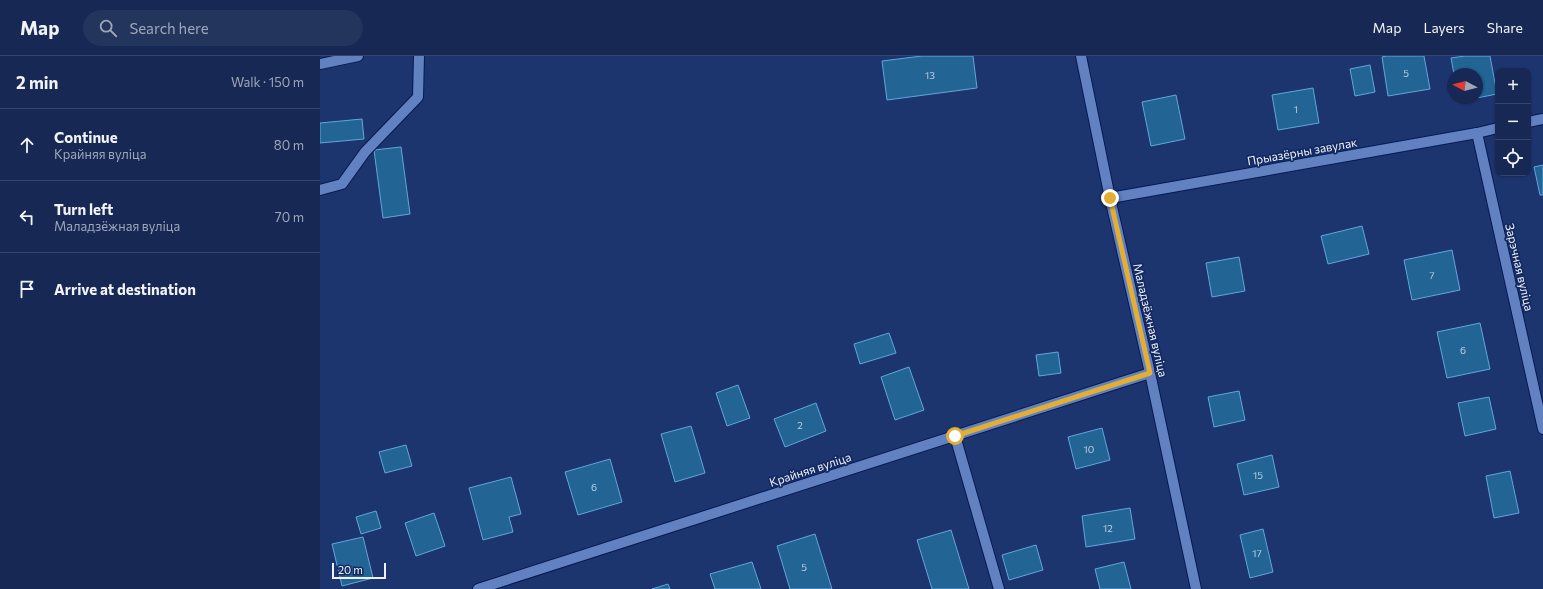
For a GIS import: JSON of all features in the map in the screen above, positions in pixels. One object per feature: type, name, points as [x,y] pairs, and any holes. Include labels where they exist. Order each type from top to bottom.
[{"type":"street","points":[[320,64],[358,56]]},
{"type":"street","points":[[320,190],[342,184],[365,152],[418,97],[419,56]]},
{"type":"street","name":"Маладзёжная вуліца","points":[[1081,56],[1110,198],[1150,373],[1196,589]]},
{"type":"street","points":[[1531,121],[1543,119]]},
{"type":"street","name":"Прыазёрны завулак","points":[[1110,198],[1477,134],[1495,129]]},
{"type":"street","name":"Зарэчная вуліца","points":[[1477,134],[1543,429]]},
{"type":"street","name":"Крайняя вуліца","points":[[478,589],[1150,373]]},
{"type":"street","points":[[955,436],[999,589]]},
{"type":"building","points":[[922,56],[973,56],[977,88],[887,100],[882,61]]},
{"type":"building","points":[[1424,56],[1430,89],[1388,96],[1382,57]]},
{"type":"building","points":[[1465,56],[1490,56],[1495,83],[1495,94],[1483,97],[1483,68],[1453,68],[1451,58]]},
{"type":"building","points":[[1370,65],[1375,92],[1355,96],[1350,69]]},
{"type":"building","points":[[1313,88],[1319,123],[1278,130],[1272,95]]},
{"type":"building","points":[[1176,95],[1185,139],[1151,146],[1142,102]]},
{"type":"building","points":[[362,119],[364,139],[320,143],[320,123]]},
{"type":"building","points":[[401,147],[410,214],[383,218],[374,150]]},
{"type":"building","points":[[1543,165],[1543,195],[1540,195],[1534,167]]},
{"type":"building","points":[[1362,226],[1369,254],[1328,264],[1321,236]]},
{"type":"building","points":[[1452,250],[1460,290],[1412,300],[1404,260]]},
{"type":"building","points":[[1239,257],[1245,291],[1212,297],[1206,263]]},
{"type":"building","points":[[1480,323],[1490,369],[1447,378],[1437,332]]},
{"type":"building","points":[[889,333],[896,353],[860,364],[854,344]]},
{"type":"building","points":[[1058,352],[1061,373],[1039,376],[1036,355]]},
{"type":"building","points":[[909,367],[924,410],[895,420],[881,377]]},
{"type":"building","points":[[738,385],[750,418],[727,426],[716,393]]},
{"type":"building","points":[[1239,391],[1245,420],[1214,427],[1208,397]]},
{"type":"building","points":[[1489,397],[1496,429],[1465,436],[1458,403]]},
{"type":"building","points":[[816,403],[826,431],[785,447],[774,419]]},
{"type":"building","points":[[691,426],[705,473],[675,482],[661,434]]},
{"type":"building","points":[[1102,428],[1110,460],[1076,469],[1068,437]]},
{"type":"building","points":[[406,445],[412,466],[385,473],[379,452]]},
{"type":"building","points":[[1272,455],[1279,487],[1244,495],[1237,464]]},
{"type":"building","points":[[610,459],[622,502],[578,515],[565,472]]},
{"type":"building","points":[[1510,471],[1519,513],[1494,518],[1486,476]]},
{"type":"building","points":[[511,477],[521,514],[509,517],[513,532],[483,540],[469,488]]},
{"type":"building","points":[[1130,508],[1135,539],[1086,547],[1082,516]]},
{"type":"building","points":[[376,511],[381,528],[361,534],[356,517]]},
{"type":"building","points":[[434,513],[445,546],[416,556],[405,523]]},
{"type":"building","points":[[1263,529],[1273,572],[1250,578],[1240,535]]},
{"type":"building","points":[[951,530],[969,589],[932,589],[917,540]]},
{"type":"building","points":[[815,534],[832,589],[790,589],[777,546]]},
{"type":"building","points":[[363,537],[373,578],[342,586],[332,544]]},
{"type":"building","points":[[1036,545],[1043,570],[1009,580],[1002,555]]},
{"type":"building","points":[[752,562],[761,589],[715,589],[710,574]]},
{"type":"building","points":[[1124,562],[1131,589],[1100,589],[1095,569]]},
{"type":"building","points":[[668,584],[670,589],[652,589]]},
{"type":"route","points":[[955,436],[1150,373],[1110,198]]}]
